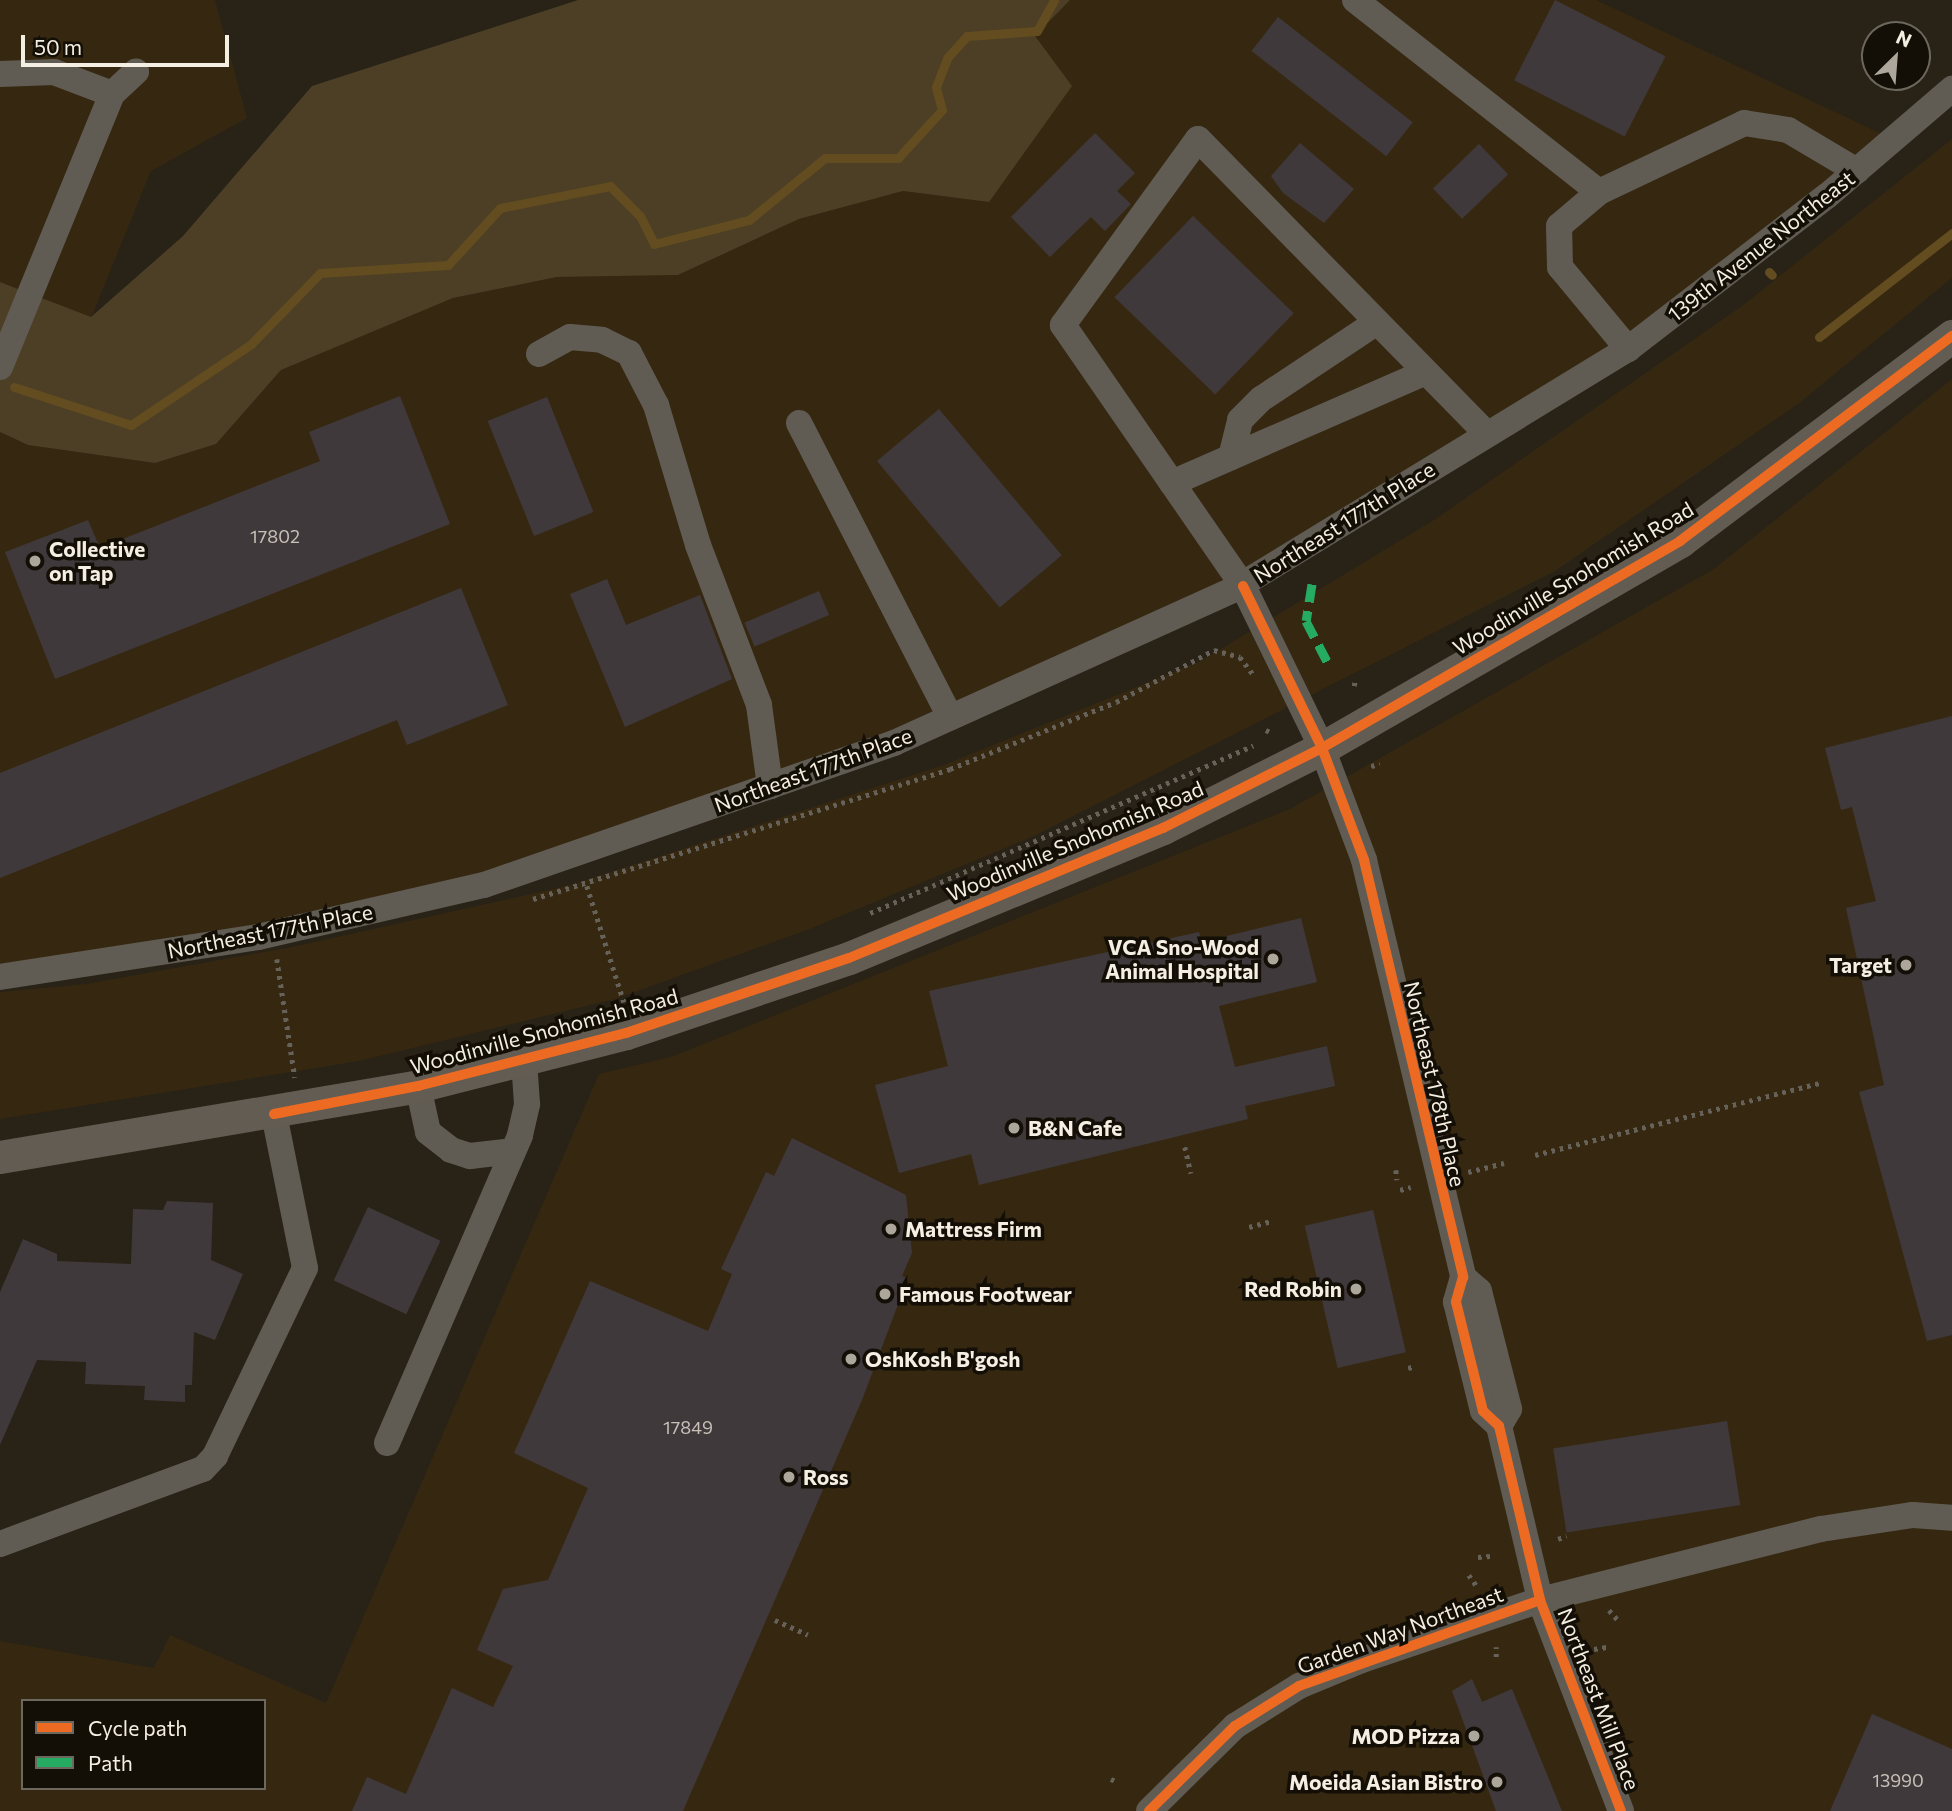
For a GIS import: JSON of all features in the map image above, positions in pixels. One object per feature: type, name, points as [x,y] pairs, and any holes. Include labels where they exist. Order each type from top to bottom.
[{"type":"main road","name":"Woodinville Snohomish Road","points":[[0,1157],[292,1093],[418,1086],[524,1060],[849,958],[1163,828],[1322,748],[1680,541],[1952,336]]},
{"type":"street","points":[[1355,0],[1599,192]]},
{"type":"street","points":[[0,74],[54,72],[112,94]]},
{"type":"street","points":[[0,367],[112,94],[136,72]]},
{"type":"street","name":"139th Avenue Northeast","points":[[1559,388],[1628,349],[1857,171],[1952,89]]},
{"type":"street","points":[[1628,349],[1560,267],[1559,226],[1599,192],[1744,123],[1788,130],[1857,171]]},
{"type":"street","name":"Northeast 178th Place","points":[[1377,322],[1198,139],[1063,325],[1244,586],[1322,748],[1364,860],[1463,1277],[1456,1302],[1483,1411],[1499,1426],[1540,1600]]},
{"type":"street","points":[[1231,457],[1240,421],[1261,400],[1377,322],[1486,433]]},
{"type":"street","points":[[538,354],[570,337],[602,340],[629,353],[656,405],[698,545],[759,705],[770,786]]},
{"type":"street","points":[[1172,483],[1426,372]]},
{"type":"street","name":"Northeast 177th Place","points":[[0,977],[273,934],[484,885],[770,786],[950,718],[1244,586],[1559,388]]},
{"type":"street","points":[[799,423],[950,718]]},
{"type":"street","points":[[387,1443],[513,1151],[527,1104],[524,1060]]},
{"type":"street","points":[[418,1086],[428,1132],[451,1150],[470,1156],[513,1151]]},
{"type":"street","points":[[0,1544],[203,1469],[215,1456],[305,1268],[292,1093]]},
{"type":"street","name":"Garden Way Northeast","points":[[1149,1811],[1235,1727],[1299,1686],[1540,1600],[1821,1529],[1913,1515],[1952,1518]]},
{"type":"street","name":"Northeast Mill Place","points":[[1540,1600],[1622,1811]]},
{"type":"path","points":[[862,916],[1254,745]]},
{"type":"path","points":[[1371,766],[1380,764]]},
{"type":"path","points":[[587,886],[624,1002]]},
{"type":"path","points":[[273,934],[292,1093]]},
{"type":"path","points":[[613,1005],[637,998]]},
{"type":"path","points":[[1535,1155],[1819,1083]]},
{"type":"path","points":[[1185,1147],[1191,1173]]},
{"type":"path","points":[[1468,1172],[1504,1163]]},
{"type":"path","points":[[1395,1170],[1397,1180]]},
{"type":"path","points":[[1401,1190],[1411,1186]]},
{"type":"path","points":[[1249,1227],[1272,1221]]},
{"type":"path","points":[[1408,1368],[1416,1366]]},
{"type":"path","points":[[1558,1539],[1567,1536]]},
{"type":"path","points":[[1478,1558],[1490,1556]]},
{"type":"path","points":[[1469,1575],[1478,1588]]},
{"type":"path","points":[[1608,1609],[1618,1620]]},
{"type":"path","points":[[775,1620],[808,1635]]},
{"type":"path","points":[[1496,1647],[1496,1657]]},
{"type":"path","points":[[1594,1649],[1607,1647]]},
{"type":"path","points":[[1111,1779],[1118,1782]]},
{"type":"shaded area","points":[[0,0],[215,0],[247,118],[151,171],[91,318],[0,282]]},
{"type":"shaded area","points":[[578,0],[1070,0],[1035,36],[1072,86],[989,202],[903,191],[799,219],[678,275],[557,277],[453,298],[281,370],[216,444],[155,463],[28,445],[0,432],[0,282],[91,317],[183,236],[312,86]]},
{"type":"shaded area","points":[[1070,0],[1596,0],[1895,140],[1628,349],[1243,586],[894,743],[484,885],[0,977],[0,432],[28,445],[155,463],[216,444],[281,370],[453,298],[557,277],[678,275],[799,219],[903,191],[989,202],[1035,36]]},
{"type":"shaded area","points":[[1952,139],[1952,278],[1798,404],[1555,571],[1034,836],[807,930],[615,999],[359,1061],[0,1119],[0,992],[86,984],[292,947],[567,886],[944,765],[1201,661],[1434,520],[1742,306]]},
{"type":"shaded area","points":[[1952,379],[1952,1811],[0,1811],[0,1641],[154,1668],[170,1635],[326,1703],[599,1074],[671,1057],[1290,809],[1714,569]]},
{"type":"building","points":[[1555,0],[1665,56],[1625,136],[1514,80]]},
{"type":"building","points":[[1278,17],[1413,122],[1386,156],[1252,51]]},
{"type":"building","points":[[1095,133],[1135,173],[1117,191],[1131,204],[1105,231],[1091,217],[1050,257],[1011,217]]},
{"type":"building","points":[[1300,143],[1354,189],[1324,223],[1283,193],[1271,176]]},
{"type":"building","points":[[1479,144],[1508,174],[1462,219],[1433,188]]},
{"type":"building","points":[[1193,216],[1294,313],[1215,395],[1115,297]]},
{"type":"building","points":[[400,396],[450,524],[55,679],[5,552],[88,520],[100,548],[320,461],[309,432]]},
{"type":"building","points":[[547,397],[593,512],[534,536],[488,421]]},
{"type":"building","points":[[939,409],[1062,555],[1000,607],[877,461]]},
{"type":"building","points":[[607,579],[626,625],[700,595],[732,679],[625,727],[570,594]]},
{"type":"building","points":[[461,588],[508,705],[407,745],[397,720],[0,878],[0,773]]},
{"type":"building","points":[[819,591],[829,615],[755,647],[744,623]]},
{"type":"building","name":"Target","points":[[1952,716],[1952,1335],[1927,1341],[1859,1092],[1884,1085],[1846,908],[1876,901],[1852,807],[1841,810],[1825,748]]},
{"type":"building","points":[[1301,918],[1317,982],[1219,1006],[1235,1067],[1327,1046],[1335,1086],[1245,1106],[1248,1119],[979,1185],[971,1154],[899,1173],[875,1085],[948,1066],[929,991],[1199,932],[1202,942]]},
{"type":"building","points":[[792,1138],[906,1195],[912,1253],[902,1276],[908,1278],[862,1400],[683,1811],[352,1811],[367,1777],[406,1794],[452,1688],[493,1707],[513,1666],[477,1650],[503,1589],[548,1580],[588,1488],[514,1453],[590,1281],[708,1331],[732,1274],[721,1269],[766,1172],[774,1176]]},
{"type":"building","points":[[167,1201],[213,1203],[211,1260],[243,1274],[215,1340],[194,1332],[192,1385],[185,1385],[185,1402],[144,1400],[145,1386],[85,1384],[86,1362],[37,1360],[0,1445],[0,1292],[23,1239],[57,1254],[57,1261],[131,1264],[133,1209],[163,1210]]},
{"type":"building","points":[[368,1207],[441,1241],[406,1314],[334,1280]]},
{"type":"building","name":"Red Robin","points":[[1373,1210],[1406,1352],[1338,1368],[1305,1226]]},
{"type":"building","points":[[1727,1421],[1740,1505],[1566,1532],[1553,1449]]},
{"type":"building","points":[[1472,1679],[1482,1702],[1512,1689],[1562,1811],[1496,1811],[1452,1691]]},
{"type":"building","points":[[1872,1714],[1952,1749],[1952,1811],[1830,1811]]},
{"type":"waterway","points":[[14,387],[131,425],[251,344],[320,273],[448,265],[500,208],[610,186],[640,216],[654,244],[749,220],[825,158],[898,158],[942,110],[936,87],[947,58],[967,36],[1037,31],[1054,0]]},
{"type":"waterway","points":[[1819,337],[1952,233]]},
{"type":"waterway","points":[[1769,272],[1772,275]]},
{"type":"marked path","points":[[1312,584],[1306,621],[1328,663]]},
{"type":"cycle path","points":[[274,1114],[418,1086],[626,1033],[849,958],[1163,828],[1322,748],[1680,541],[1952,336]]},
{"type":"cycle path","points":[[1243,586],[1322,748],[1364,860],[1463,1277],[1456,1302],[1483,1411],[1499,1426],[1540,1600],[1621,1811]]},
{"type":"cycle path","points":[[1149,1811],[1235,1726],[1299,1686],[1540,1600]]},
{"type":"place","name":"Collective on Tap","points":[[35,561]]},
{"type":"place","name":"VCA Sno-Wood Animal Hospital","points":[[1273,959]]},
{"type":"place","name":"Target","points":[[1906,965]]},
{"type":"place","name":"B&N Cafe","points":[[1014,1128]]},
{"type":"place","name":"Mattress Firm","points":[[891,1229]]},
{"type":"place","name":"Red Robin","points":[[1356,1289]]},
{"type":"place","name":"Famous Footwear","points":[[885,1294]]},
{"type":"place","name":"OshKosh B'gosh","points":[[851,1359]]},
{"type":"place","name":"Ross","points":[[789,1477]]},
{"type":"place","name":"MOD Pizza","points":[[1474,1736]]},
{"type":"place","name":"Moeida Asian Bistro","points":[[1497,1782]]}]
